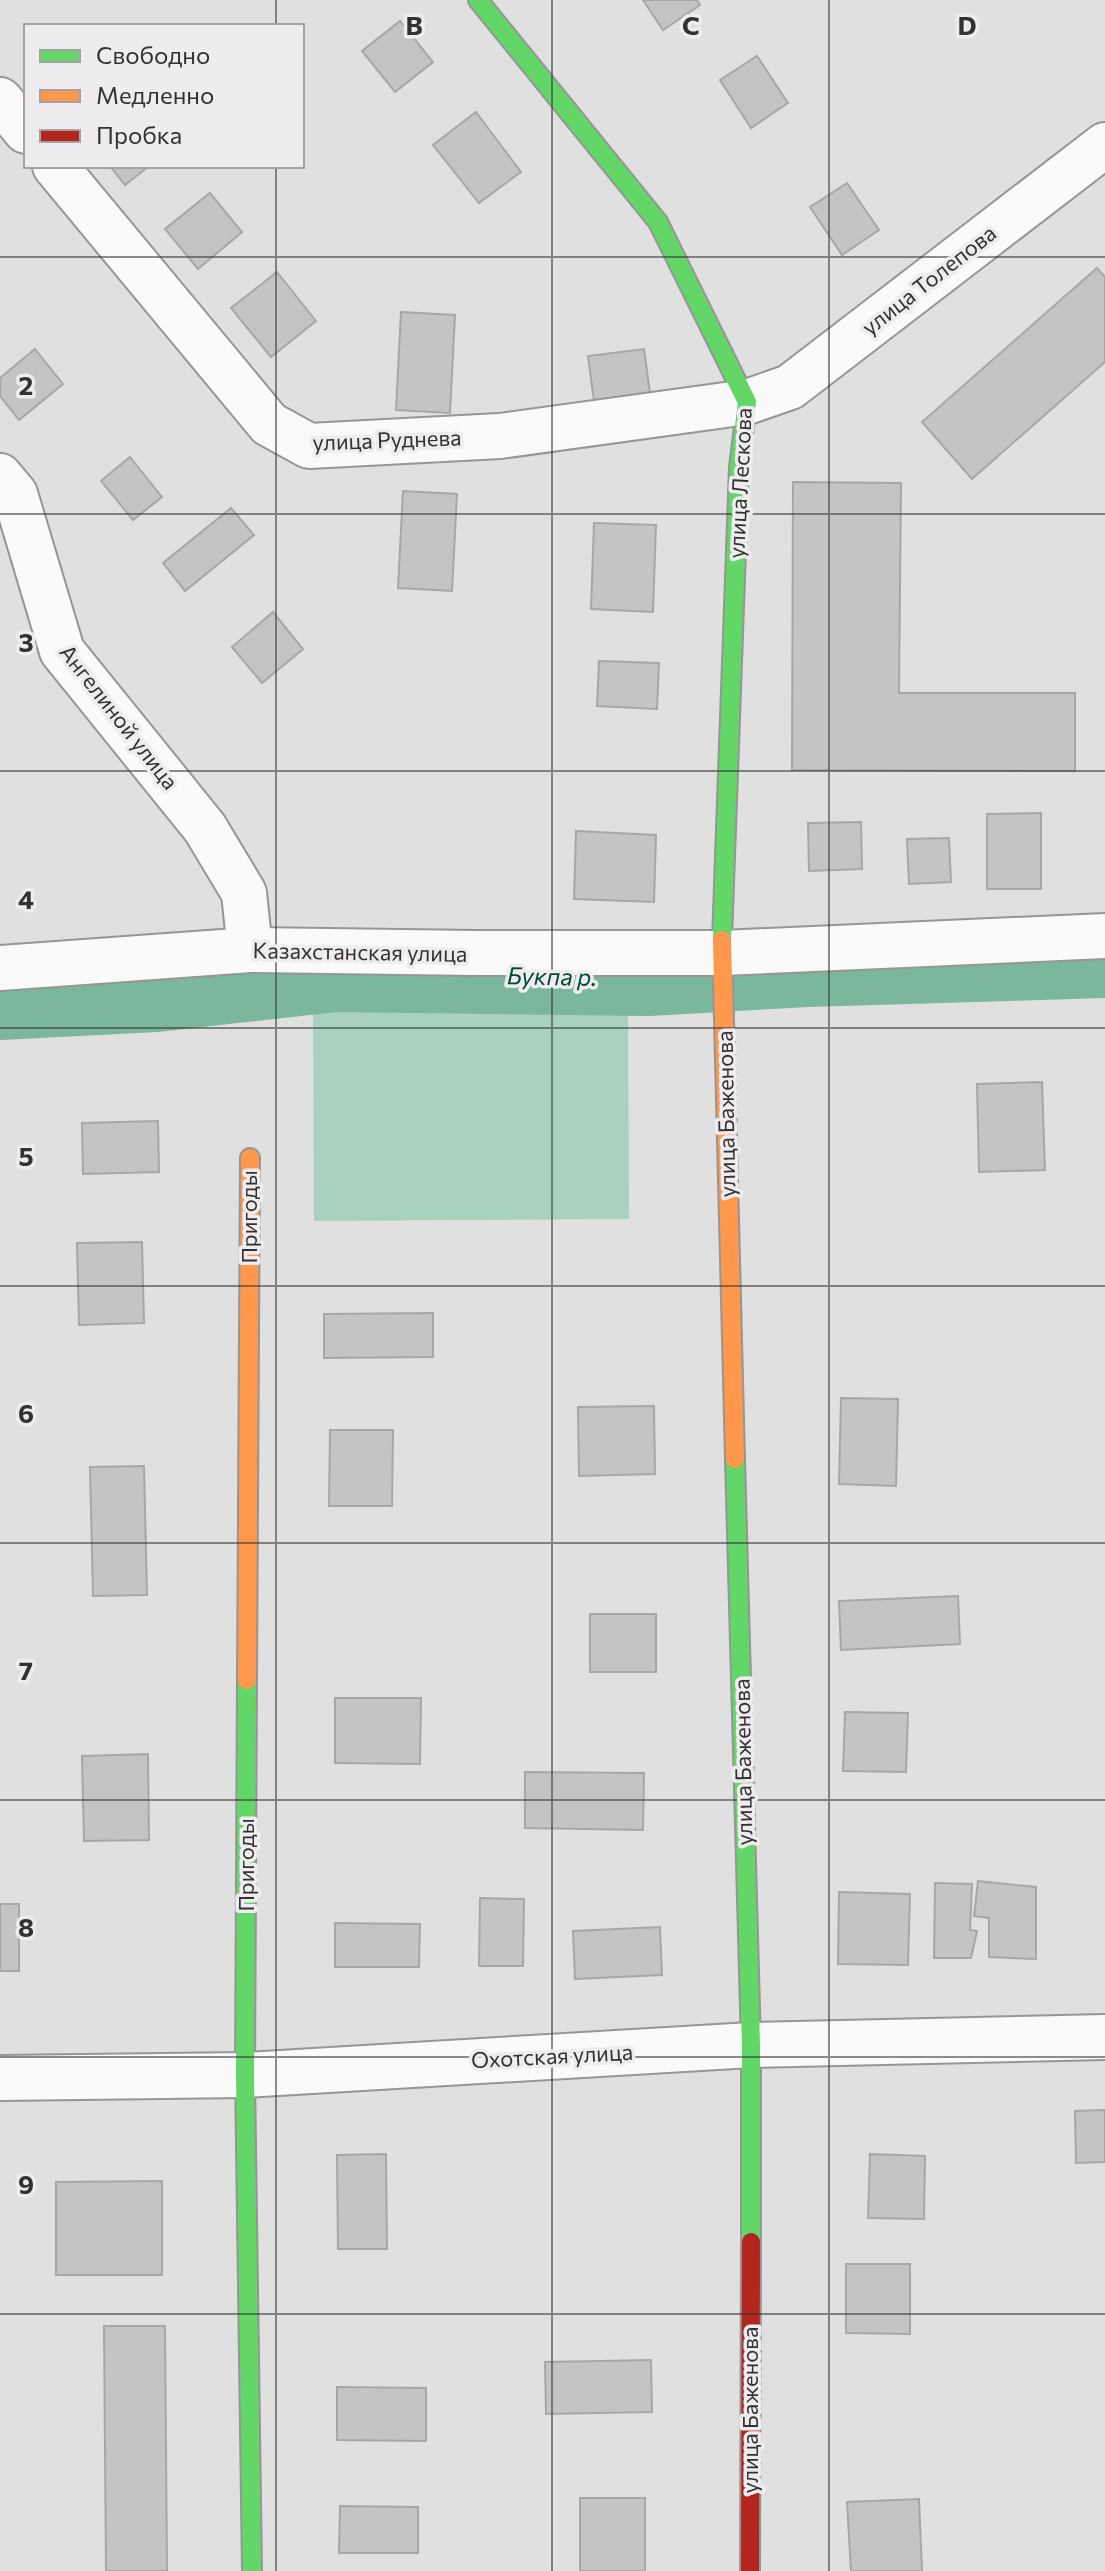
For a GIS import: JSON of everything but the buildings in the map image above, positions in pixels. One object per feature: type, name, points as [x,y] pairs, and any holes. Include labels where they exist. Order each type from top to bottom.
[{"type":"street","name":"улица Лескова","points":[[478,0],[658,222],[747,402],[739,467],[722,953]]},
{"type":"street","points":[[0,100],[24,129]]},
{"type":"street","name":"улица Толепова","points":[[747,402],[790,387],[1105,145]]},
{"type":"street","name":"улица Руднева","points":[[57,168],[269,424],[309,446],[500,436],[747,402]]},
{"type":"street","name":"Ангелиной улица","points":[[0,476],[15,494],[62,651],[205,828],[244,893],[250,950]]},
{"type":"street","name":"Казахстанская улица","points":[[0,968],[250,950],[722,953],[1105,936]]},
{"type":"street","name":"улица Баженова","points":[[722,953],[751,2045],[750,2571]]},
{"type":"street","name":"Пригоды","points":[[250,1158],[245,2075],[252,2571]]},
{"type":"street","name":"Охотская улица","points":[[0,2078],[245,2075],[751,2045],[1105,2037]]},
{"type":"green space","points":[[628,1006],[629,1219],[314,1221],[313,1008]]},
{"type":"waterway","name":"Букпа р.","points":[[0,1002],[156,994],[335,974],[648,978],[807,969],[1105,960]]},
{"type":"traffic: fast","points":[[478,0],[658,222],[747,402],[739,467],[722,940]]},
{"type":"traffic: fast","points":[[735,1459],[751,2045],[751,2242]]},
{"type":"traffic: fast","points":[[247,1680],[245,2075],[252,2571]]},
{"type":"traffic: slow","points":[[722,940],[735,1459]]},
{"type":"traffic: slow","points":[[247,1680],[250,1158]]},
{"type":"traffic: jam","points":[[750,2571],[751,2242]]}]
